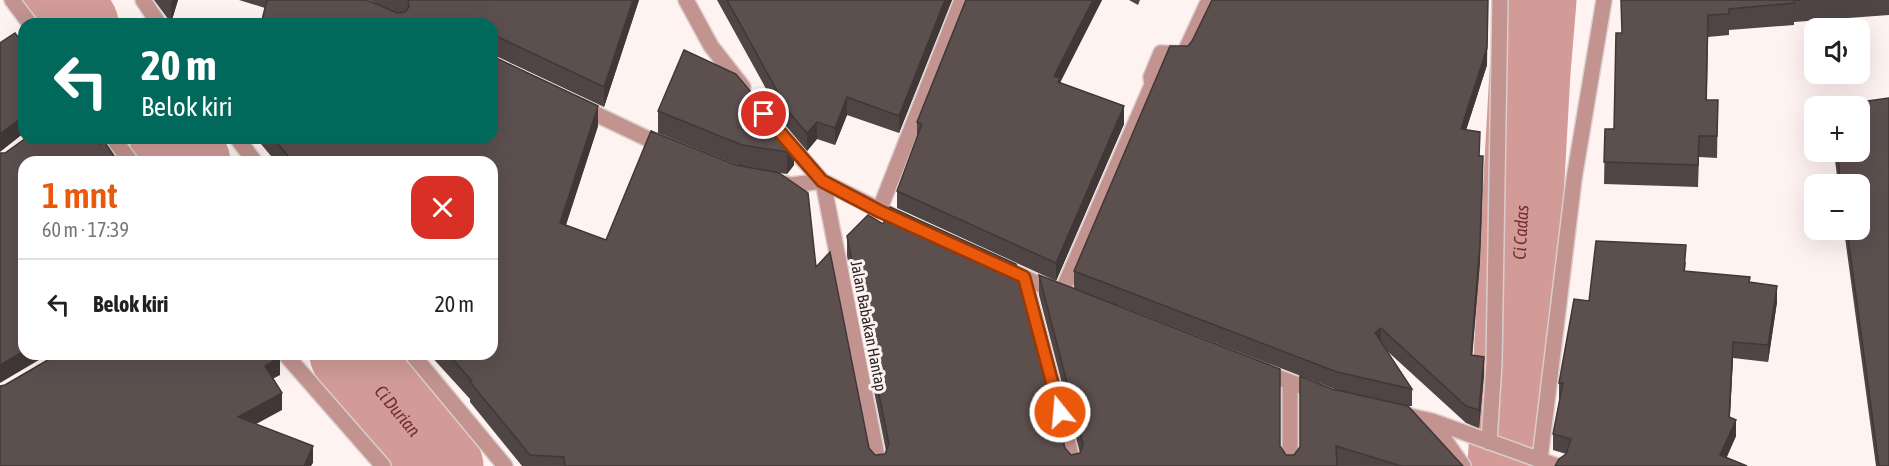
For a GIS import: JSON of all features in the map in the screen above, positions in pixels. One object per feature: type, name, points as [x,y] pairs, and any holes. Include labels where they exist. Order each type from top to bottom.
[{"type":"street","points":[[12,0],[26,18]]},
{"type":"street","points":[[143,0],[155,18]]},
{"type":"street","points":[[686,0],[711,46],[755,101]]},
{"type":"street","points":[[879,211],[962,0]]},
{"type":"street","points":[[993,263],[1026,285],[1067,296],[1152,85],[1151,77],[1161,53],[1184,54],[1209,0]]},
{"type":"street","points":[[1496,445],[1494,363],[1500,0]]},
{"type":"street","points":[[1537,459],[1576,168],[1604,0]]},
{"type":"street","points":[[564,99],[680,154]]},
{"type":"street","name":"Jalan Babakan Hantap","points":[[769,120],[824,187],[879,466]]},
{"type":"street","points":[[760,179],[792,185],[824,187],[920,230]]},
{"type":"street","points":[[1026,285],[1074,466]]},
{"type":"street","points":[[290,360],[383,466]]},
{"type":"street","points":[[416,360],[505,466]]},
{"type":"street","points":[[1247,365],[1334,399]]},
{"type":"street","points":[[1290,382],[1290,466]]},
{"type":"street","points":[[1386,411],[1432,421],[1557,466]]},
{"type":"street","points":[[1437,429],[1463,466]]},
{"type":"building","points":[[267,0],[367,0],[397,13],[405,12],[409,7],[408,0],[633,0],[604,87],[498,37],[498,18],[262,18]]},
{"type":"building","points":[[727,0],[945,0],[899,116],[847,97],[835,128],[817,122],[807,133],[775,96],[781,98]]},
{"type":"building","points":[[966,0],[1093,0],[1054,76],[1060,78],[1058,82],[1124,106],[1056,263],[897,191],[922,124],[917,122]]},
{"type":"building","points":[[1212,0],[1488,0],[1487,48],[1461,129],[1480,132],[1479,156],[1483,156],[1480,244],[1471,355],[1484,357],[1479,410],[1466,406],[1381,328],[1375,333],[1412,389],[1337,372],[1074,271],[1170,46],[1188,46]]},
{"type":"building","points":[[1621,0],[1794,0],[1794,3],[1729,9],[1729,14],[1708,15],[1706,100],[1718,100],[1717,136],[1699,136],[1698,165],[1604,162],[1605,129],[1614,129],[1616,33],[1622,33]]},
{"type":"building","points":[[15,33],[18,37],[18,120],[0,134],[0,43]]},
{"type":"building","points":[[684,50],[736,74],[794,144],[787,152],[742,145],[658,111]]},
{"type":"building","points":[[498,59],[598,106],[560,223],[606,240],[651,131],[736,165],[779,173],[808,193],[816,267],[830,252],[869,448],[875,455],[885,454],[889,444],[847,236],[868,215],[883,224],[890,207],[1016,264],[1065,448],[1071,455],[1080,453],[1083,444],[1039,275],[1280,369],[1280,446],[1286,455],[1294,455],[1300,447],[1300,376],[1332,389],[1408,406],[1463,466],[1401,466],[1336,446],[1337,466],[565,466],[564,457],[530,455],[453,360],[498,360],[498,156],[288,156],[278,144],[498,144]]},
{"type":"building","points":[[1889,98],[1889,466],[1879,466],[1848,240],[1870,240],[1870,174],[1840,174],[1838,162],[1870,162],[1870,101]]},
{"type":"building","points":[[18,144],[106,144],[114,156],[18,156],[18,354],[0,365],[0,153],[5,153]]},
{"type":"building","points":[[1596,241],[1686,245],[1684,271],[1750,277],[1749,282],[1777,286],[1768,345],[1733,342],[1729,417],[1736,420],[1720,455],[1747,466],[1555,466],[1566,454],[1571,439],[1553,434],[1563,383],[1559,383],[1574,299],[1589,301]]},
{"type":"building","points":[[48,360],[275,360],[265,366],[282,393],[238,417],[313,446],[304,466],[0,466],[0,386]]},
{"type":"waterway","name":"Ci Durian","points":[[59,0],[73,18]]},
{"type":"waterway","name":"Ci Cadas","points":[[1508,466],[1536,0]]},
{"type":"waterway","name":"Ci Durian","points":[[175,144],[185,156]]},
{"type":"waterway","name":"Ci Durian","points":[[355,360],[443,466]]},
{"type":"route","points":[[764,114],[791,148],[822,181],[879,211],[1024,277],[1060,412]]}]
